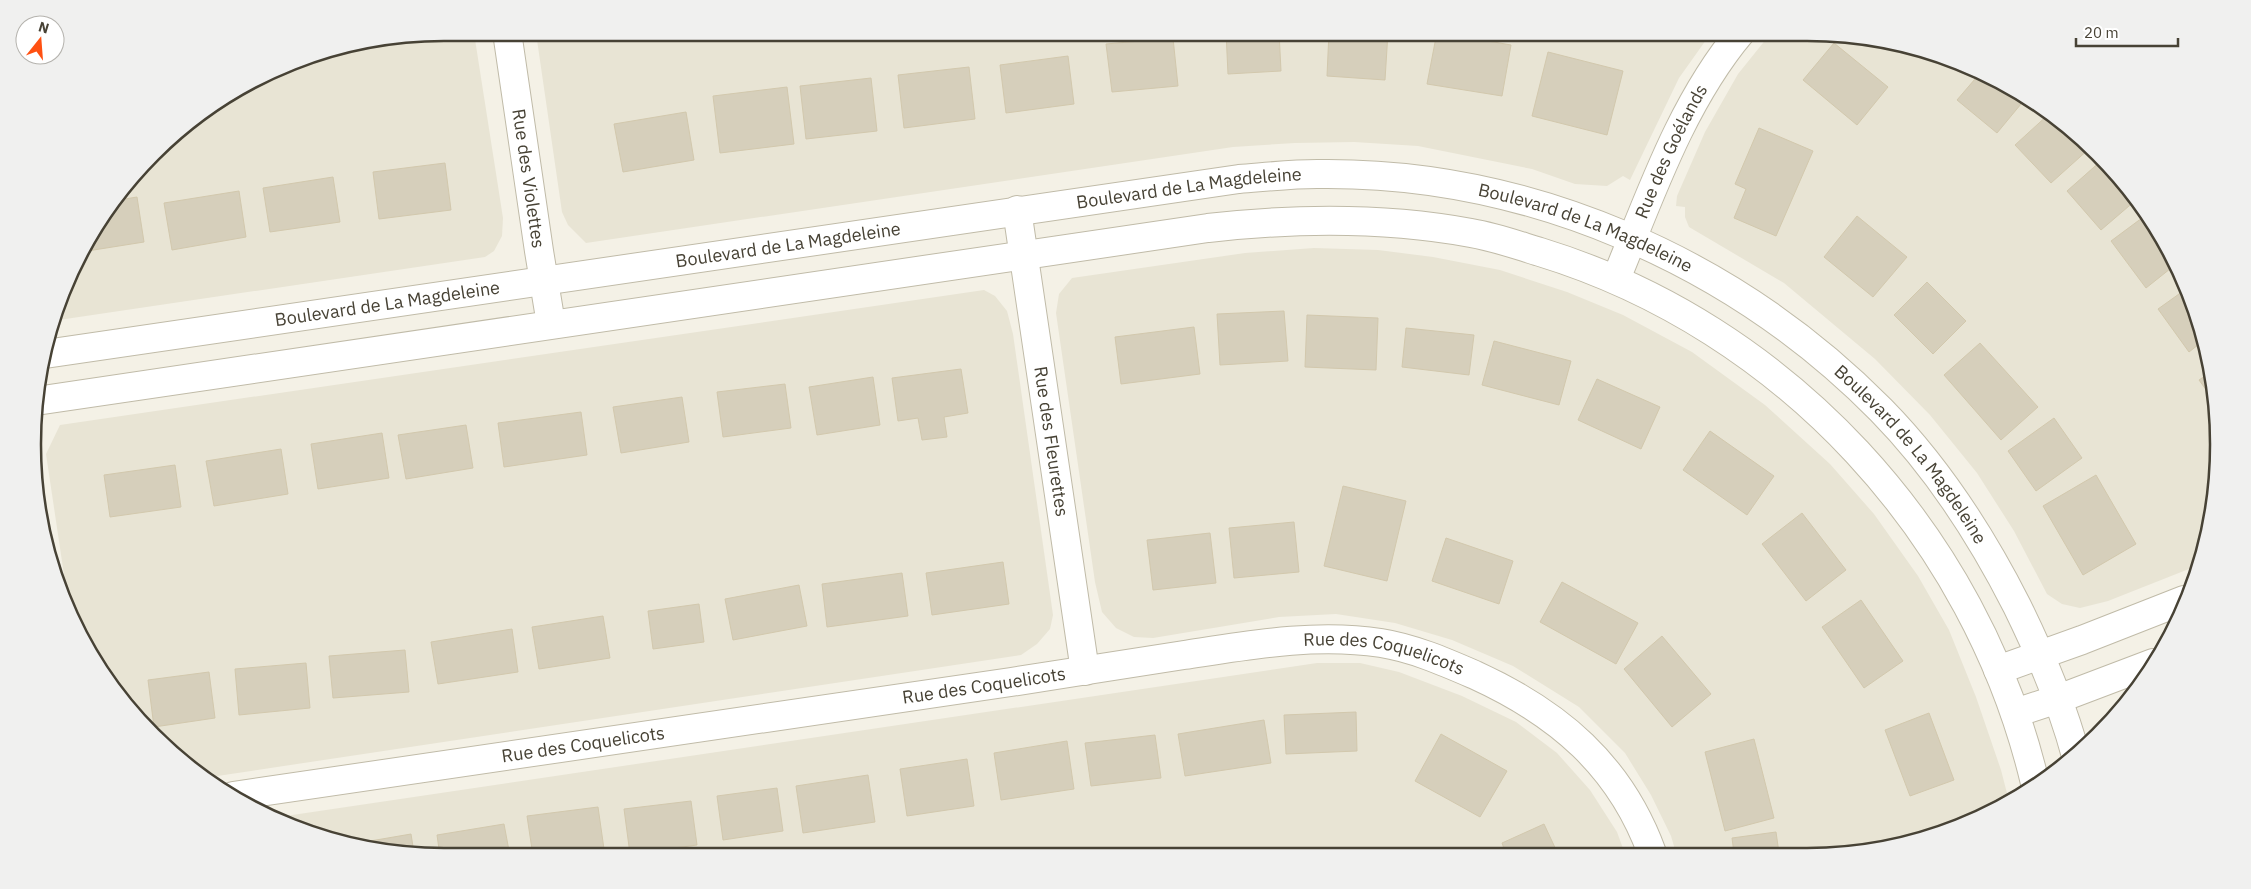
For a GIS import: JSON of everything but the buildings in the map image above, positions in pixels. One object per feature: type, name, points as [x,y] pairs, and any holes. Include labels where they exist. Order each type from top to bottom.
[{"type":"street","name":"Rue des Violettes","points":[[509,41],[543,281],[551,324]]},
{"type":"street","name":"Rue des Goélands","points":[[1616,279],[1632,238],[1693,104],[1712,70],[1734,41]]},
{"type":"street","name":"Boulevard de La Magdeleine","points":[[52,353],[1239,179],[1318,174],[1357,175],[1430,182],[1492,193],[1555,210],[1632,238],[1700,272],[1760,308],[1824,357],[1883,411],[1930,466],[1970,523],[2003,579],[2041,655],[2058,699],[2073,747]]},
{"type":"street","name":"Rue des Fleurettes","points":[[1018,210],[1085,671]]},
{"type":"street","name":"Boulevard de La Magdeleine","points":[[44,399],[1242,224],[1359,220],[1432,227],[1474,234],[1570,261],[1616,279],[1662,302],[1726,341],[1793,390],[1842,434],[1882,479],[1934,551],[1964,601],[1998,670],[2015,713],[2027,749],[2034,778]]},
{"type":"street","points":[[1998,670],[2177,603]]},
{"type":"street","name":"Rue des Coquelicots","points":[[244,794],[1289,640],[1352,640],[1385,644],[1418,653],[1460,669],[1510,692],[1544,713],[1577,738],[1608,771],[1634,811],[1649,848]]},
{"type":"street","points":[[2015,713],[2143,667]]},
{"type":"shaded area","points":[[475,41],[503,218],[502,236],[494,251],[485,257],[62,320],[83,266],[109,220],[141,179],[179,141],[220,109],[243,95],[290,72],[340,55],[392,45],[418,42]]},
{"type":"shaded area","points":[[537,41],[1705,41],[1679,78],[1630,180],[1623,176],[1607,186],[1575,184],[1532,169],[1418,146],[1354,142],[1295,143],[1233,147],[586,243],[568,225],[562,212]]},
{"type":"shaded area","points":[[1765,41],[1833,42],[1885,49],[1911,55],[1961,72],[2008,95],[2052,125],[2092,159],[2142,220],[2156,243],[2179,290],[2196,340],[2206,392],[2210,444],[2209,471],[2202,523],[2190,569],[2108,601],[2080,608],[2062,604],[2047,594],[2014,531],[1977,473],[1930,415],[1875,359],[1784,283],[1689,227],[1685,217],[1685,207],[1676,206],[1677,196],[1705,132],[1738,74]]},
{"type":"shaded area","points":[[1314,248],[1378,250],[1433,257],[1500,270],[1567,292],[1623,315],[1692,352],[1765,405],[1830,464],[1874,514],[1918,576],[1949,630],[1976,697],[2007,794],[1961,817],[1911,834],[1885,840],[1833,847],[1675,848],[1671,836],[1651,795],[1625,753],[1579,707],[1513,666],[1452,640],[1395,623],[1336,614],[1279,617],[1153,638],[1134,637],[1116,628],[1102,612],[1095,582],[1056,313],[1059,294],[1072,278],[1245,253]]},
{"type":"shaded area","points":[[984,290],[995,296],[1007,311],[1013,334],[1053,615],[1050,629],[1037,644],[1021,655],[215,776],[179,748],[141,710],[109,669],[95,646],[72,599],[65,578],[46,454],[60,425]]},
{"type":"shaded area","points":[[1317,663],[1360,663],[1399,672],[1462,696],[1516,722],[1557,753],[1590,790],[1617,832],[1623,848],[444,848],[418,847],[366,840],[340,834],[287,816]]}]
